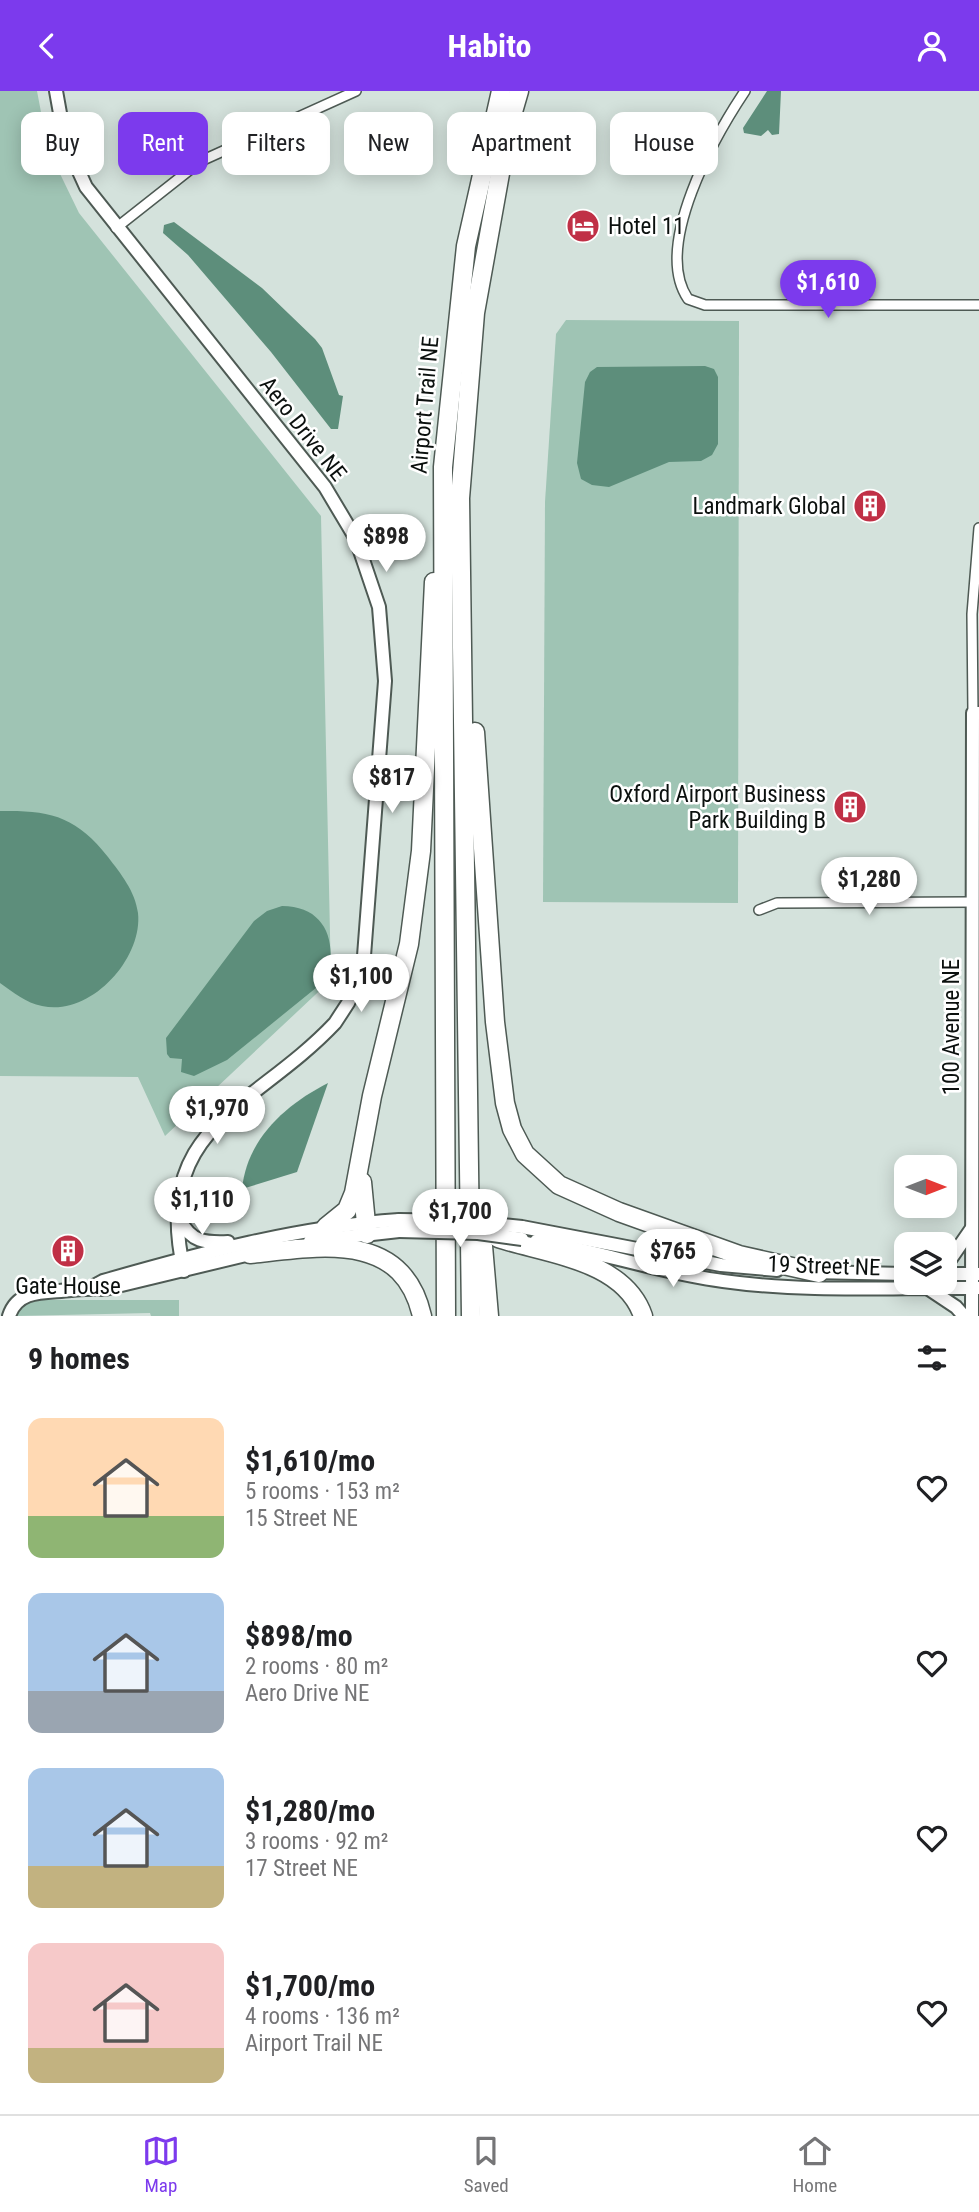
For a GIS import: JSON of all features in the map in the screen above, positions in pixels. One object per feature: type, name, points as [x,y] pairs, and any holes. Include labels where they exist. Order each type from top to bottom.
[{"type":"highway","points":[[466,246],[492,91]]},
{"type":"highway","name":"Airport Trail NE","points":[[446,1316],[443,467],[466,246],[501,91]]},
{"type":"highway","name":"Airport Trail NE","points":[[471,1316],[469,1006],[460,498],[475,313],[508,129],[519,91]]},
{"type":"highway","points":[[475,313],[512,152],[529,91]]},
{"type":"highway","points":[[326,1227],[347,1210],[363,1151],[417,894],[424,799],[431,608],[443,467]]},
{"type":"highway","points":[[460,498],[489,969],[505,1103],[512,1129],[535,1166],[559,1185],[587,1199],[693,1241],[762,1262],[819,1273]]},
{"type":"highway","points":[[469,1006],[478,1088],[484,1280],[489,1316]]},
{"type":"highway","points":[[363,1151],[362,1199],[366,1228]]},
{"type":"highway","points":[[487,1234],[522,1237],[612,1276],[634,1297],[643,1316]]},
{"type":"highway","points":[[249,1247],[372,1254],[390,1261],[407,1278],[422,1316]]},
{"type":"street","name":"Aero Drive NE","points":[[56,91],[70,152],[86,187],[324,487],[356,539],[379,607],[385,681],[367,947],[357,987],[339,1016],[322,1036],[212,1126],[201,1139],[186,1166],[178,1217],[183,1265]]},
{"type":"street","points":[[116,228],[201,161],[356,91]]},
{"type":"street","points":[[745,91],[694,183],[684,216],[680,268],[681,287],[688,299],[705,305],[979,305]]},
{"type":"street","name":"100 Avenue NE","points":[[972,1316],[976,1288],[976,1247],[972,1227],[972,902],[976,713],[972,614],[979,528]]},
{"type":"street","points":[[759,910],[777,903],[972,902]]},
{"type":"street","points":[[178,1217],[187,1234],[200,1241],[249,1247]]},
{"type":"street","name":"19 Street NE","points":[[9,1316],[15,1302],[31,1293],[91,1287],[103,1281],[183,1265],[326,1227],[366,1228],[467,1220],[522,1237],[733,1283],[830,1290],[894,1289]]},
{"type":"street","name":"19 Street NE","points":[[399,1226],[487,1234]]},
{"type":"street","points":[[957,1249],[972,1227]]},
{"type":"street","name":"19 Street NE","points":[[249,1247],[291,1244],[366,1228]]},
{"type":"street","name":"19 Street NE","points":[[522,1237],[721,1265],[819,1273],[894,1274]]},
{"type":"street","points":[[957,1274],[976,1274]]},
{"type":"street","name":"19 Street NE","points":[[957,1288],[976,1288]]},
{"type":"street","points":[[938,1295],[964,1316]]},
{"type":"shaded area","points":[[0,91],[37,91],[41,112],[21,112],[21,175],[61,175],[79,213],[321,516],[331,980],[165,1136],[138,1077],[0,1076]]},
{"type":"shaded area","points":[[767,91],[781,91],[779,134],[772,135],[768,130],[761,136],[744,133],[743,128]]},
{"type":"shaded area","points":[[174,222],[262,288],[315,339],[322,348],[339,395],[343,396],[338,429],[331,429],[271,352],[188,255],[163,233],[164,225]]},
{"type":"shaded area","points":[[566,320],[739,321],[738,903],[543,902],[545,502],[556,334]]},
{"type":"shaded area","points":[[705,366],[714,369],[718,377],[718,444],[712,455],[701,461],[669,462],[609,487],[592,485],[581,479],[577,463],[585,382],[590,372],[597,367]]},
{"type":"shaded area","points":[[0,811],[48,814],[73,824],[85,832],[108,857],[134,897],[138,913],[132,948],[110,981],[95,994],[78,1003],[60,1007],[36,1005],[0,983]]},
{"type":"shaded area","points":[[282,906],[309,912],[325,928],[331,952],[327,979],[227,1060],[194,1076],[181,1072],[182,1059],[170,1058],[167,1054],[166,1038],[254,921],[267,911]]},
{"type":"shaded area","points":[[328,1083],[297,1172],[242,1189],[251,1154],[271,1125],[297,1102]]},
{"type":"shaded area","points":[[36,1300],[179,1300],[179,1316],[151,1316],[150,1313],[16,1316],[24,1305]]},
{"type":"place","name":"Hotel 11","points":[[583,226]]},
{"type":"place","name":"Landmark Global","points":[[870,506]]},
{"type":"place","name":"Oxford Airport Business Park Building B","points":[[850,807]]},
{"type":"place","name":"Gate House","points":[[68,1251]]}]
